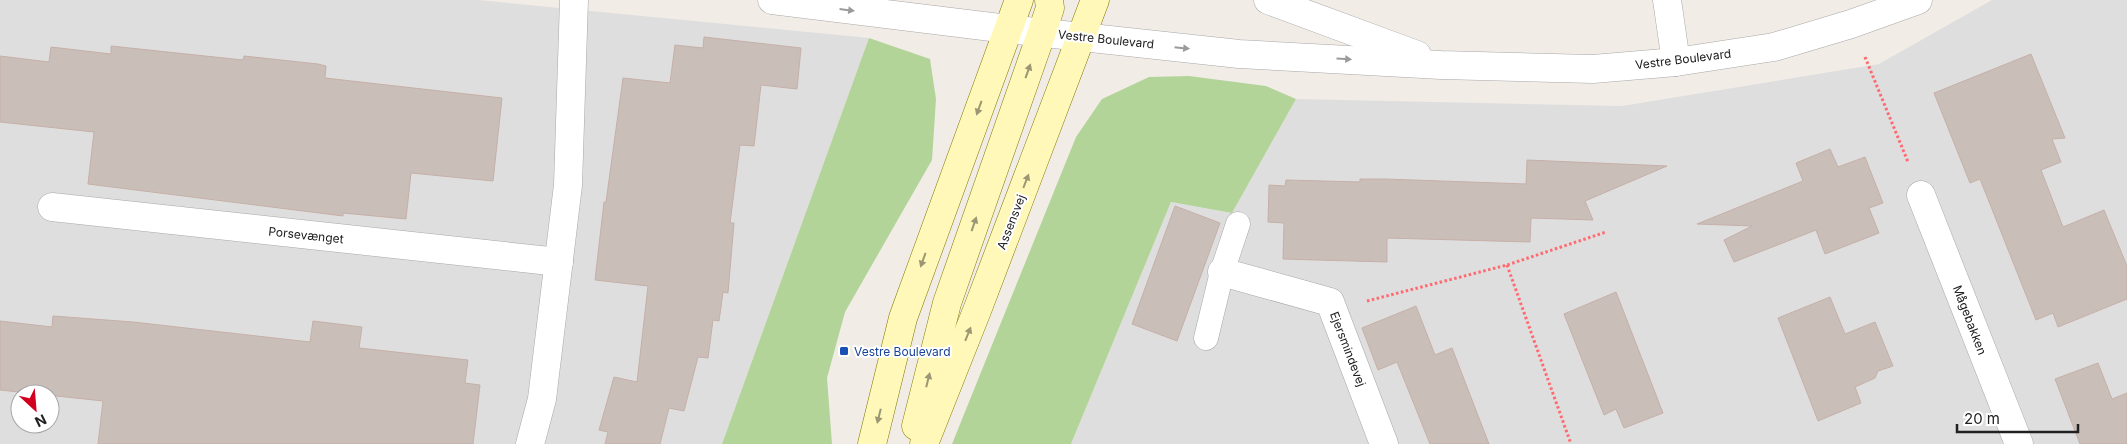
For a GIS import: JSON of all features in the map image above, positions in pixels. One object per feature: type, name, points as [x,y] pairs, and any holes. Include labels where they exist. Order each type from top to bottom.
[{"type":"main road","points":[[872,444],[903,318],[1020,0]]},
{"type":"main road","points":[[912,444],[947,303],[1042,32],[1050,8],[1049,0]]},
{"type":"main road","points":[[1063,0],[1069,24],[1081,37]]},
{"type":"main road","name":"Assensvej","points":[[924,444],[978,308],[1095,0]]},
{"type":"street","points":[[530,444],[542,399],[568,185],[574,0]]},
{"type":"street","name":"Vestre Boulevard","points":[[772,0],[1008,29],[1239,54],[1441,65],[1593,69],[1676,62],[1774,47],[1851,24],[1918,0]]},
{"type":"street","name":"Vestre Boulevard","points":[[1268,0],[1441,65]]},
{"type":"street","points":[[1667,0],[1676,62]]},
{"type":"street","name":"Mågebakken","points":[[1921,195],[2019,444]]},
{"type":"street","name":"Porsevænget","points":[[52,208],[559,262]]},
{"type":"street","name":"Ejersmindevej","points":[[1222,272],[1330,302],[1384,444]]},
{"type":"lane","points":[[1206,338],[1222,272],[1238,224]]},
{"type":"path","points":[[1851,24],[1921,195]]},
{"type":"path","points":[[1330,302],[1362,302],[1507,265],[1606,232]]},
{"type":"path","points":[[1507,265],[1571,444]]},
{"type":"shaded area","points":[[0,0],[478,0],[869,38],[722,444],[0,444]]},
{"type":"shaded area","points":[[1992,0],[2127,0],[2127,444],[1071,444],[1171,202],[1232,213],[1296,99],[1622,106],[1879,64]]},
{"type":"green space","points":[[869,38],[930,59],[936,99],[932,160],[845,312],[827,378],[832,444],[722,444]]},
{"type":"green space","points":[[1189,76],[1266,86],[1296,99],[1232,213],[1171,202],[1071,444],[952,444],[1076,137],[1102,99],[1149,77]]},
{"type":"building","points":[[704,37],[801,48],[797,89],[761,85],[754,146],[740,145],[730,223],[734,223],[728,293],[723,292],[719,321],[713,320],[708,358],[698,357],[684,411],[669,408],[660,444],[605,444],[608,432],[599,430],[614,377],[637,382],[648,286],[595,280],[604,202],[606,202],[623,78],[670,83],[675,45],[703,48]]},
{"type":"building","points":[[111,46],[243,60],[244,56],[318,64],[326,66],[325,78],[502,98],[493,181],[411,173],[406,219],[343,213],[343,216],[88,184],[94,132],[0,122],[0,56],[49,62],[51,47],[111,54]]},
{"type":"building","points":[[2031,54],[2065,138],[2052,139],[2061,162],[2041,170],[2063,227],[2104,210],[2127,266],[2127,299],[2058,327],[2053,313],[2036,320],[1980,179],[1970,183],[1934,93]]},
{"type":"building","points":[[1830,149],[1838,167],[1865,157],[1883,203],[1869,208],[1879,233],[1825,254],[1816,230],[1734,262],[1724,240],[1752,226],[1697,224],[1803,181],[1796,163]]},
{"type":"building","points":[[1527,160],[1667,166],[1585,201],[1593,220],[1531,218],[1530,242],[1387,238],[1387,262],[1283,259],[1284,223],[1268,222],[1269,185],[1285,186],[1286,180],[1360,182],[1360,179],[1385,179],[1526,184]]},
{"type":"building","points":[[1175,206],[1220,223],[1177,341],[1132,324]]},
{"type":"building","points":[[1616,292],[1663,413],[1624,428],[1616,409],[1604,415],[1564,314]]},
{"type":"building","points":[[1830,297],[1845,334],[1875,322],[1893,366],[1878,371],[1875,378],[1855,387],[1861,403],[1818,421],[1778,318]]},
{"type":"building","points":[[1416,306],[1435,355],[1452,348],[1489,444],[1430,444],[1397,362],[1378,370],[1362,328]]},
{"type":"building","points":[[53,316],[133,322],[310,342],[313,321],[362,327],[359,348],[468,360],[465,383],[480,385],[473,444],[98,444],[103,401],[60,396],[60,384],[10,384],[10,391],[0,390],[0,321],[52,327]]},
{"type":"building","points":[[2098,363],[2112,399],[2127,393],[2127,444],[2080,444],[2055,379]]},
{"type":"place","name":"Vestre Boulevard","points":[[844,351]]}]
